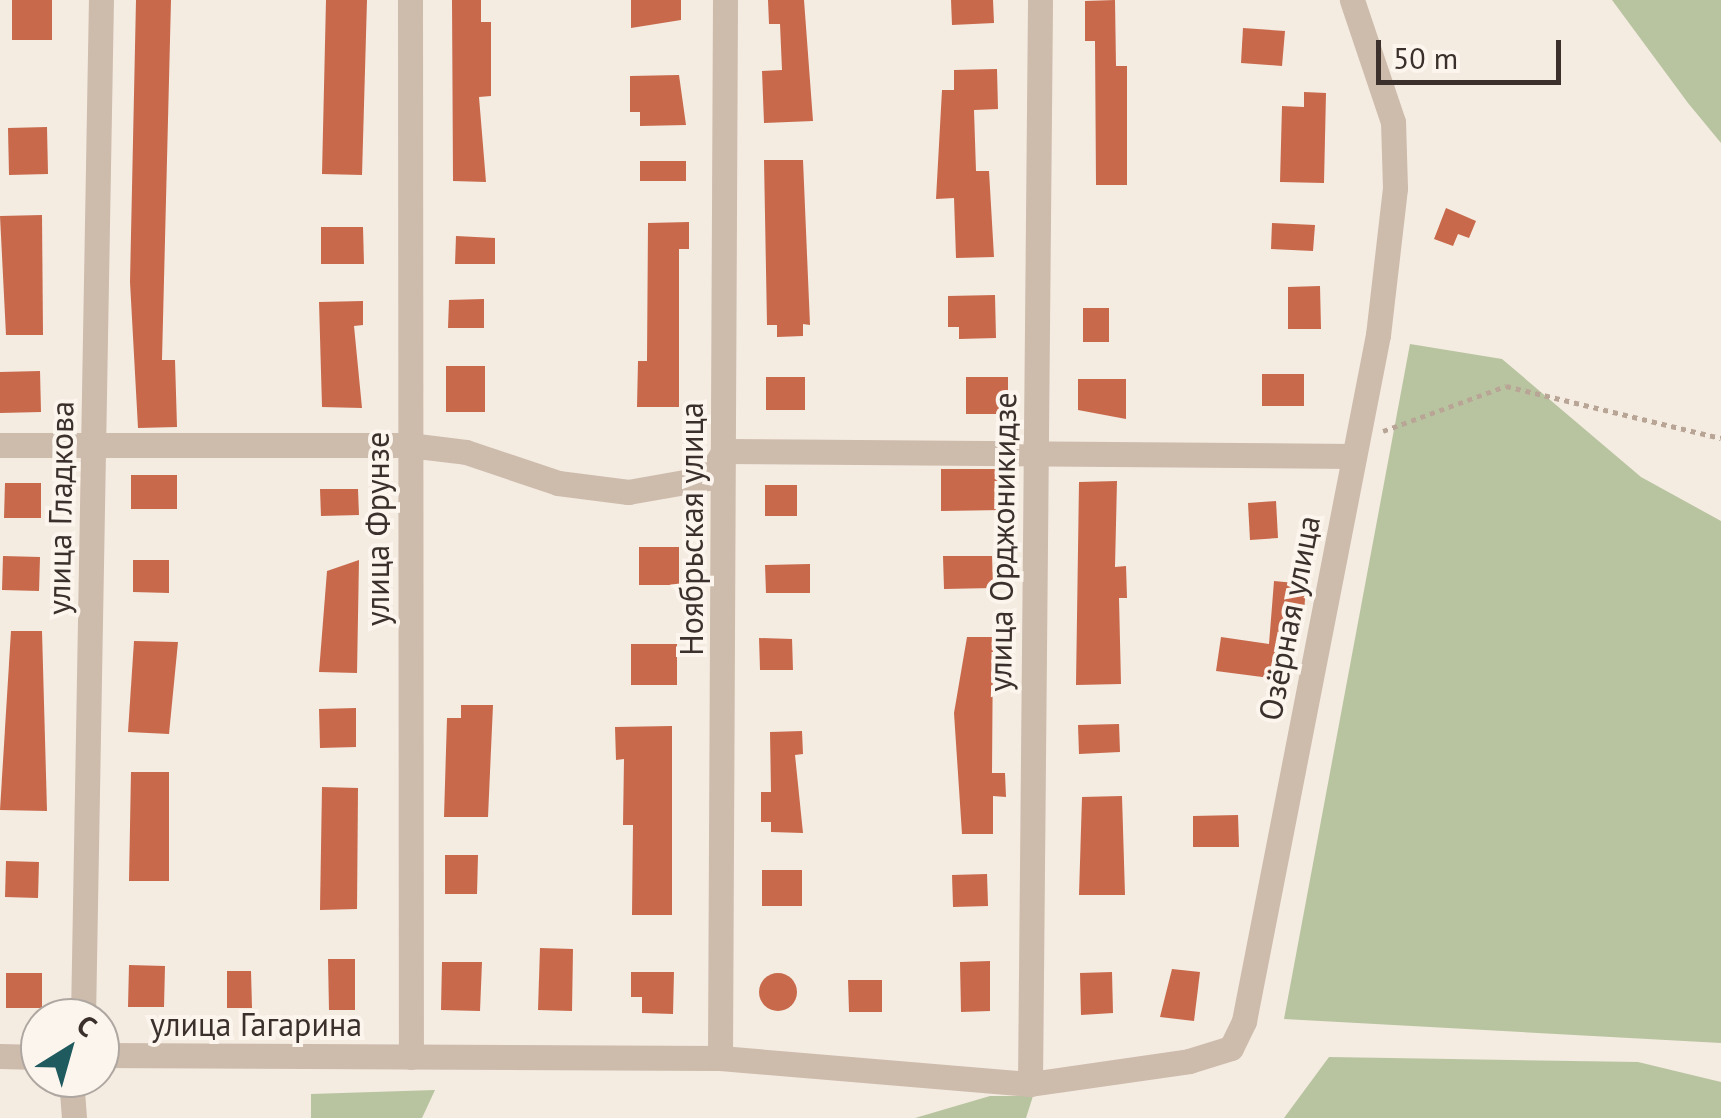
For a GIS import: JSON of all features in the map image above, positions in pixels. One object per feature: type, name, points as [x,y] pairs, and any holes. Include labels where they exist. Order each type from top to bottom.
[{"type":"street","name":"улица Гладкова","points":[[83,998],[100,0]]},
{"type":"street","name":"улица Фрунзе","points":[[410,0],[411,1058]]},
{"type":"street","name":"Ноябрьская улица","points":[[720,1058],[725,0]]},
{"type":"street","name":"улица Орджоникидзе","points":[[1030,1084],[1040,0]]},
{"type":"street","name":"Озёрная улица","points":[[1030,1084],[1189,1061],[1231,1048],[1244,1020],[1378,336],[1395,188],[1393,122],[1352,0]]},
{"type":"street","points":[[0,445],[409,445],[466,452],[546,480],[628,492],[707,478],[724,452],[1355,445]]},
{"type":"street","name":"улица Гагарина","points":[[120,1056],[720,1058],[1030,1084]]},
{"type":"path","points":[[1355,445],[1506,386],[1721,438]]},
{"type":"green space","points":[[1612,0],[1721,0],[1721,143],[1688,103]]},
{"type":"green space","points":[[1410,344],[1502,359],[1641,477],[1721,521],[1721,1043],[1284,1019]]},
{"type":"green space","points":[[1329,1057],[1638,1062],[1721,1082],[1721,1118],[1284,1118]]},
{"type":"green space","points":[[435,1090],[422,1118],[311,1118],[311,1094]]},
{"type":"green space","points":[[990,1096],[1033,1096],[1026,1118],[915,1118]]},
{"type":"building","points":[[12,0],[52,0],[52,40],[12,40]]},
{"type":"building","points":[[136,0],[171,0],[162,360],[175,360],[177,427],[138,428],[130,282]]},
{"type":"building","points":[[326,0],[367,0],[362,175],[322,174]]},
{"type":"building","points":[[452,0],[481,0],[481,22],[491,22],[491,96],[479,97],[486,182],[453,181]]},
{"type":"building","points":[[631,0],[681,0],[681,20],[631,28]]},
{"type":"building","points":[[768,0],[804,0],[813,121],[764,123],[762,71],[782,70],[780,24],[769,24]]},
{"type":"building","points":[[951,0],[993,0],[994,23],[952,25]]},
{"type":"building","points":[[1115,0],[1116,66],[1127,66],[1127,185],[1096,185],[1095,41],[1085,41],[1085,1]]},
{"type":"building","points":[[1243,28],[1285,31],[1282,66],[1241,63]]},
{"type":"building","points":[[997,69],[998,109],[974,110],[976,171],[989,171],[994,257],[956,258],[954,198],[936,199],[942,90],[954,90],[954,70]]},
{"type":"building","points":[[679,75],[686,125],[640,126],[640,112],[630,112],[630,76]]},
{"type":"building","points":[[1304,92],[1326,93],[1324,183],[1280,182],[1282,106],[1304,107]]},
{"type":"building","points":[[47,127],[48,174],[9,175],[8,128]]},
{"type":"building","points":[[764,160],[803,160],[810,325],[803,324],[803,336],[777,337],[777,325],[767,325]]},
{"type":"building","points":[[640,161],[686,161],[686,181],[640,181]]},
{"type":"building","points":[[1446,208],[1476,221],[1469,238],[1458,234],[1453,246],[1434,239]]},
{"type":"building","points":[[42,215],[43,335],[6,335],[0,216]]},
{"type":"building","points":[[689,222],[689,249],[679,249],[679,407],[637,407],[638,361],[647,361],[648,223]]},
{"type":"building","points":[[1272,223],[1315,225],[1313,251],[1271,249]]},
{"type":"building","points":[[321,227],[363,227],[364,264],[321,264]]},
{"type":"building","points":[[456,236],[495,238],[495,264],[455,264]]},
{"type":"building","points":[[1320,286],[1321,329],[1288,329],[1288,287]]},
{"type":"building","points":[[995,295],[996,338],[959,339],[959,327],[948,327],[948,296]]},
{"type":"building","points":[[484,299],[484,328],[448,328],[449,300]]},
{"type":"building","points":[[363,301],[363,325],[354,326],[362,408],[322,407],[319,302]]},
{"type":"building","points":[[1083,308],[1109,308],[1109,342],[1083,342]]},
{"type":"building","points":[[446,366],[485,366],[485,412],[446,412]]},
{"type":"building","points":[[40,371],[41,412],[0,413],[0,372]]},
{"type":"building","points":[[1262,374],[1304,374],[1304,406],[1262,406]]},
{"type":"building","points":[[766,377],[805,377],[805,410],[766,410]]},
{"type":"building","points":[[966,377],[1008,377],[1008,414],[966,414]]},
{"type":"building","points":[[1078,379],[1126,379],[1126,419],[1078,410]]},
{"type":"building","points":[[941,469],[1003,469],[1003,510],[941,511]]},
{"type":"building","points":[[131,475],[177,475],[177,509],[131,509]]},
{"type":"building","points":[[1117,481],[1115,567],[1126,566],[1127,598],[1119,598],[1121,684],[1076,685],[1079,482]]},
{"type":"building","points":[[5,483],[41,483],[41,518],[4,518]]},
{"type":"building","points":[[765,485],[797,485],[797,516],[765,516]]},
{"type":"building","points":[[320,489],[358,489],[359,515],[321,516]]},
{"type":"building","points":[[1276,501],[1278,538],[1250,540],[1248,503]]},
{"type":"building","points":[[639,547],[679,547],[679,585],[639,585]]},
{"type":"building","points":[[3,556],[40,557],[39,591],[2,590]]},
{"type":"building","points":[[943,556],[992,556],[993,588],[944,589]]},
{"type":"building","points":[[133,560],[169,560],[169,593],[133,592]]},
{"type":"building","points":[[359,560],[357,673],[319,672],[327,571]]},
{"type":"building","points":[[810,564],[810,593],[766,593],[765,565]]},
{"type":"building","points":[[1274,581],[1306,584],[1304,614],[1294,613],[1285,680],[1216,671],[1221,637],[1269,644]]},
{"type":"building","points":[[11,631],[42,631],[47,811],[0,810]]},
{"type":"building","points":[[967,637],[993,637],[992,773],[1005,773],[1006,797],[993,796],[993,834],[962,834],[954,713]]},
{"type":"building","points":[[759,638],[792,639],[793,670],[760,670]]},
{"type":"building","points":[[134,641],[178,642],[169,734],[128,732]]},
{"type":"building","points":[[631,644],[677,644],[677,685],[631,685]]},
{"type":"building","points":[[461,705],[493,705],[488,817],[444,817],[447,718],[461,718]]},
{"type":"building","points":[[356,708],[356,747],[320,748],[319,709]]},
{"type":"building","points":[[1119,724],[1120,752],[1079,754],[1078,725]]},
{"type":"building","points":[[672,726],[672,915],[632,915],[633,825],[623,825],[624,759],[616,760],[615,727]]},
{"type":"building","points":[[802,731],[803,754],[795,755],[803,833],[771,832],[771,822],[761,822],[761,792],[771,792],[770,732]]},
{"type":"building","points":[[131,772],[169,772],[169,881],[129,881]]},
{"type":"building","points":[[322,787],[358,788],[357,909],[320,910]]},
{"type":"building","points":[[1122,796],[1125,895],[1079,895],[1082,797]]},
{"type":"building","points":[[1238,815],[1239,847],[1193,847],[1193,816]]},
{"type":"building","points":[[445,855],[478,855],[477,894],[445,894]]},
{"type":"building","points":[[6,861],[39,862],[38,898],[5,897]]},
{"type":"building","points":[[762,870],[802,870],[802,906],[762,906]]},
{"type":"building","points":[[987,874],[988,906],[953,907],[952,875]]},
{"type":"building","points":[[540,948],[573,949],[572,1011],[538,1010]]},
{"type":"building","points":[[328,959],[355,959],[355,1010],[329,1010]]},
{"type":"building","points":[[990,961],[990,1011],[961,1012],[960,962]]},
{"type":"building","points":[[442,962],[482,962],[480,1011],[441,1010]]},
{"type":"building","points":[[129,965],[165,966],[164,1007],[128,1007]]},
{"type":"building","points":[[1172,969],[1200,972],[1194,1021],[1160,1017]]},
{"type":"building","points":[[227,971],[251,971],[252,1008],[227,1008]]},
{"type":"building","points":[[631,972],[674,972],[673,1014],[642,1013],[642,997],[631,997]]},
{"type":"building","points":[[1112,972],[1113,1013],[1081,1015],[1080,973]]},
{"type":"building","points":[[6,973],[42,973],[42,998],[20,998],[20,1008],[6,1008]]},
{"type":"building","points":[[778,973],[792,978],[797,992],[792,1006],[778,1011],[764,1006],[759,992],[764,978]]},
{"type":"building","points":[[848,980],[882,980],[882,1012],[849,1012]]}]
